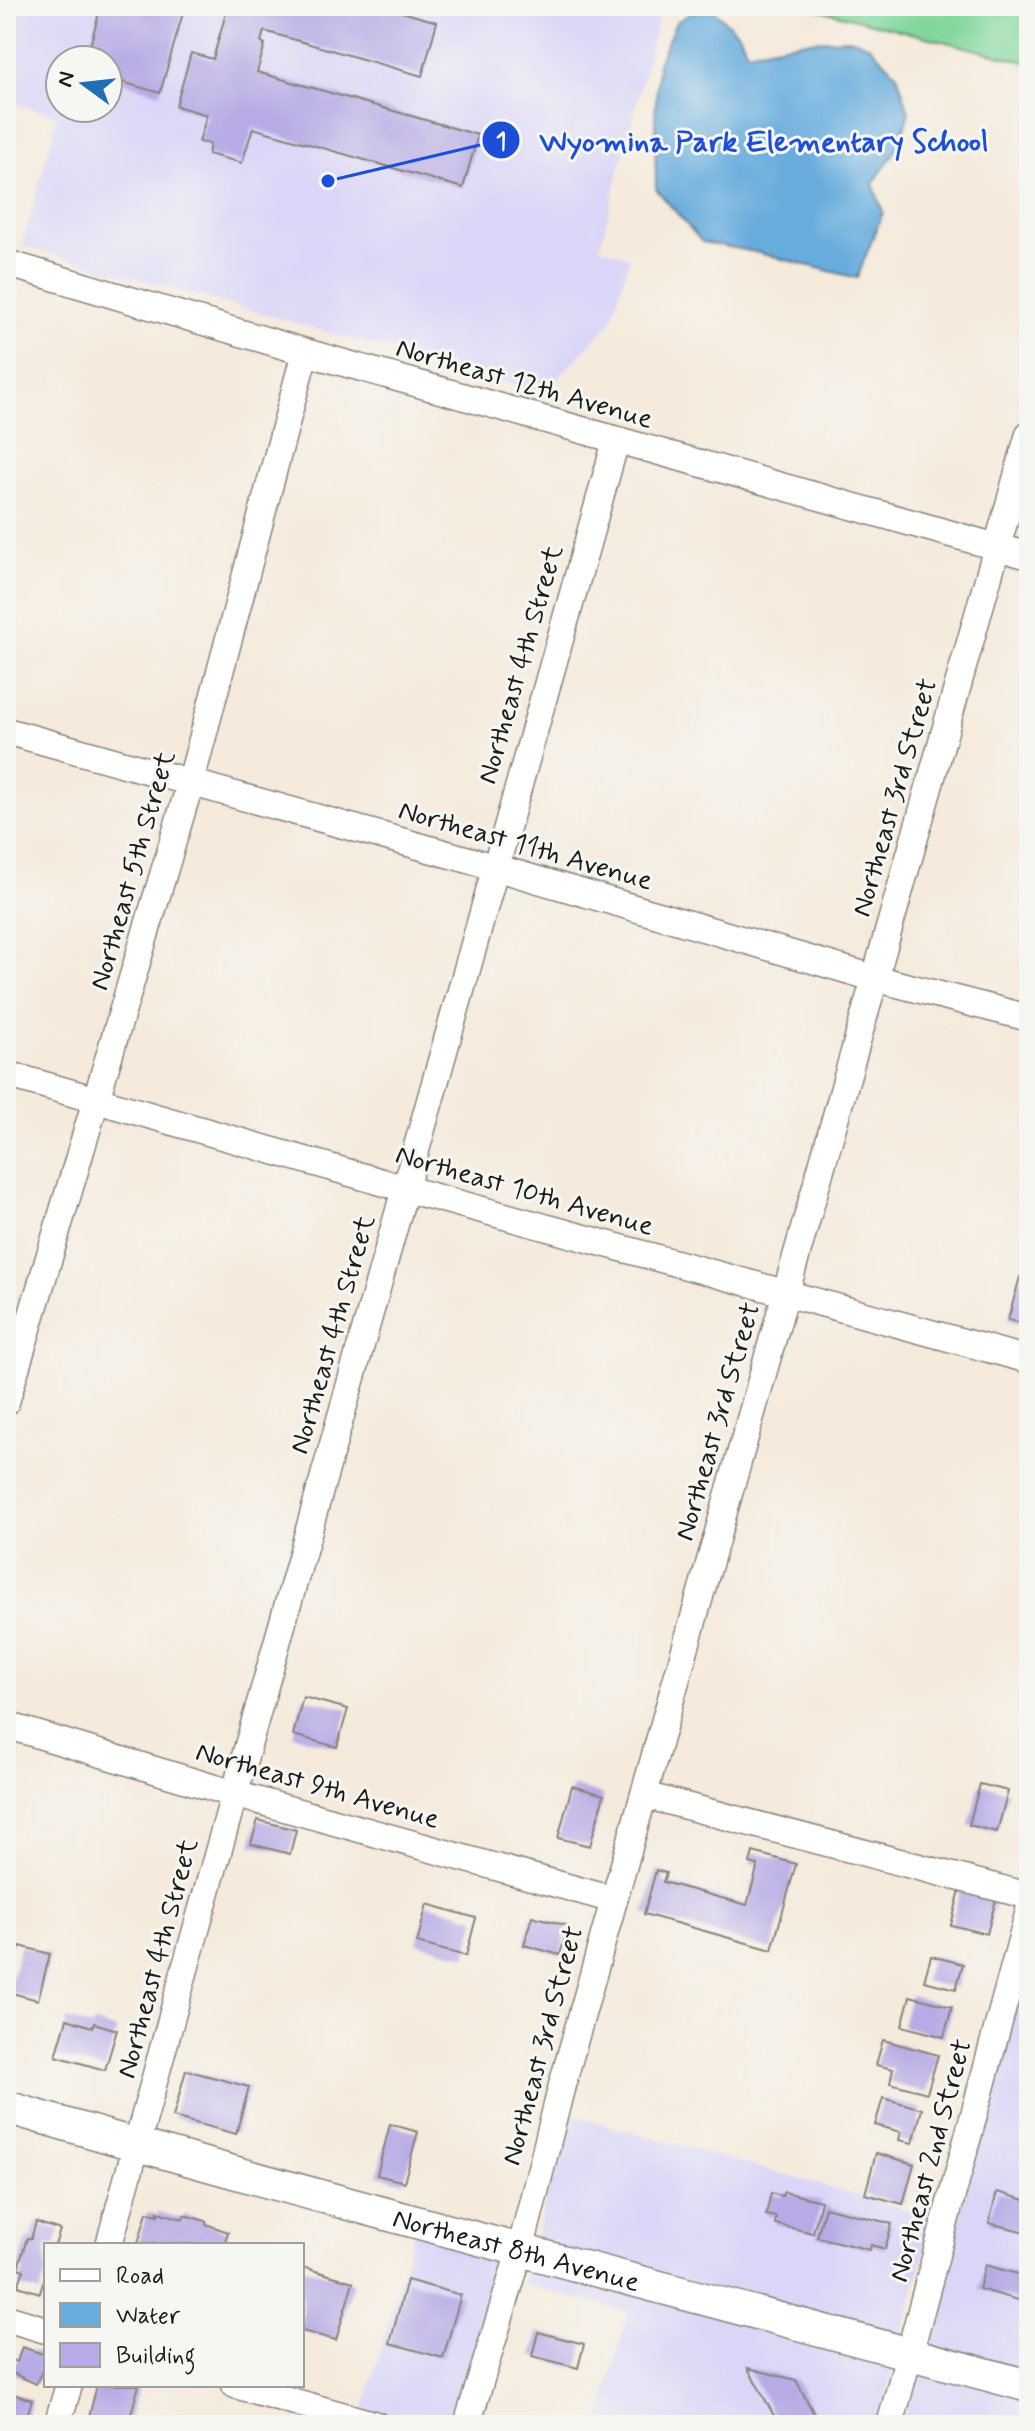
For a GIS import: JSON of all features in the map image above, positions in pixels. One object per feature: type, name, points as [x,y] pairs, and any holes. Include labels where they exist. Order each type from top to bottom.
[{"type":"main road","name":"Northeast 8th Avenue","points":[[6,2107],[520,2251],[1029,2386]]},
{"type":"street","name":"Northeast 12th Avenue","points":[[6,263],[305,352],[1029,556]]},
{"type":"street","name":"Northeast 5th Street","points":[[6,1402],[191,781],[305,352]]},
{"type":"street","name":"Northeast 3rd Street","points":[[467,2425],[520,2251],[561,2089],[1029,434]]},
{"type":"street","name":"Northeast 4th Street","points":[[110,2243],[616,441]]},
{"type":"street","name":"Northeast 11th Avenue","points":[[6,731],[494,867],[874,978],[1029,1018]]},
{"type":"street","name":"Northeast 10th Avenue","points":[[6,1074],[406,1189],[1029,1360]]},
{"type":"street","name":"Northeast 9th Avenue","points":[[6,1725],[234,1794],[614,1900]]},
{"type":"street","points":[[644,1795],[1029,1896]]},
{"type":"street","name":"Northeast 2nd Street","points":[[890,2425],[1029,1911]]},
{"type":"street","points":[[6,2318],[44,2329]]},
{"type":"street","points":[[57,2425],[68,2387]]},
{"type":"street","points":[[242,2387],[376,2425]]},
{"type":"shaded area","points":[[6,6],[661,6],[600,247],[630,257],[611,322],[544,393],[22,246],[56,124],[124,124],[124,44],[44,44],[44,112],[6,101]]},
{"type":"shaded area","points":[[1029,1956],[1029,2375],[924,2346]]},
{"type":"shaded area","points":[[567,2114],[934,2217],[901,2340],[534,2245]]},
{"type":"shaded area","points":[[414,2232],[506,2258],[455,2425],[413,2425],[363,2411]]},
{"type":"shaded area","points":[[528,2264],[896,2360],[878,2425],[609,2425],[599,2422],[628,2312],[522,2284]]},
{"type":"shaded area","points":[[918,2366],[1029,2396],[1029,2425],[902,2425]]},
{"type":"green space","points":[[804,6],[1029,6],[1029,63]]},
{"type":"water","points":[[709,6],[740,35],[747,52],[806,41],[853,39],[870,46],[897,74],[909,112],[900,144],[873,184],[883,212],[857,278],[702,242],[656,189],[658,63],[676,22]]},
{"type":"building","points":[[101,6],[185,6],[160,93],[124,83],[124,44],[90,44]]},
{"type":"building","points":[[228,6],[381,6],[437,22],[422,76],[264,31],[261,42],[265,44],[257,72],[478,135],[463,188],[253,128],[242,163],[208,154],[210,144],[199,142],[207,115],[176,106],[191,53],[213,59]]},
{"type":"building","points":[[1020,1277],[1029,1279],[1029,1325],[1008,1320]]},
{"type":"building","points":[[303,1697],[348,1709],[337,1747],[293,1735]]},
{"type":"building","points":[[980,1784],[1008,1791],[997,1832],[969,1825]]},
{"type":"building","points":[[572,1786],[604,1795],[590,1846],[558,1838]]},
{"type":"building","points":[[258,1820],[296,1830],[290,1854],[251,1844]]},
{"type":"building","points":[[753,1852],[796,1864],[772,1950],[644,1914],[656,1870],[666,1873],[663,1882],[747,1905],[758,1865],[750,1863]]},
{"type":"building","points":[[960,1890],[996,1899],[987,1934],[951,1925]]},
{"type":"building","points":[[427,1904],[476,1918],[466,1956],[417,1943]]},
{"type":"building","points":[[532,1916],[568,1926],[560,1955],[524,1945]]},
{"type":"building","points":[[20,1946],[50,1954],[38,2000],[8,1992]]},
{"type":"building","points":[[931,1956],[963,1964],[956,1989],[924,1981]]},
{"type":"building","points":[[910,1996],[952,2007],[944,2037],[902,2026]]},
{"type":"building","points":[[67,2019],[92,2027],[94,2023],[117,2030],[105,2070],[56,2056]]},
{"type":"building","points":[[883,2040],[938,2055],[927,2093],[890,2083],[893,2069],[876,2065]]},
{"type":"building","points":[[186,2070],[249,2087],[236,2134],[173,2117]]},
{"type":"building","points":[[883,2098],[922,2109],[913,2143],[899,2140],[901,2132],[875,2125]]},
{"type":"building","points":[[390,2124],[418,2132],[404,2182],[377,2175]]},
{"type":"building","points":[[876,2153],[914,2164],[903,2204],[865,2194]]},
{"type":"building","points":[[784,2192],[821,2201],[813,2233],[775,2224],[776,2217],[766,2215],[771,2193],[782,2196]]},
{"type":"building","points":[[997,2192],[1029,2201],[1029,2233],[989,2223]]},
{"type":"building","points":[[825,2207],[892,2224],[885,2249],[871,2245],[870,2250],[817,2237]]},
{"type":"building","points":[[147,2212],[183,2219],[184,2215],[228,2232],[225,2243],[138,2243]]},
{"type":"building","points":[[36,2222],[60,2230],[56,2243],[44,2243],[44,2280],[40,2293],[18,2286],[24,2270],[18,2268],[27,2238],[31,2239]]},
{"type":"building","points":[[985,2265],[1029,2277],[1029,2303],[979,2289]]},
{"type":"building","points":[[304,2268],[353,2282],[336,2340],[304,2332]]},
{"type":"building","points":[[407,2280],[461,2295],[443,2358],[390,2343]]},
{"type":"building","points":[[538,2332],[584,2344],[578,2368],[532,2356]]},
{"type":"building","points":[[22,2347],[44,2354],[44,2367],[36,2384],[8,2371],[12,2360],[17,2362]]},
{"type":"building","points":[[748,2368],[796,2380],[820,2425],[779,2425]]},
{"type":"building","points":[[96,2387],[138,2387],[128,2425],[87,2425]]},
{"type":"building","points":[[7,2392],[32,2400],[25,2422],[6,2416]]},
{"type":"place","name":"Wyomina Park Elementary School","points":[[328,181]]}]
